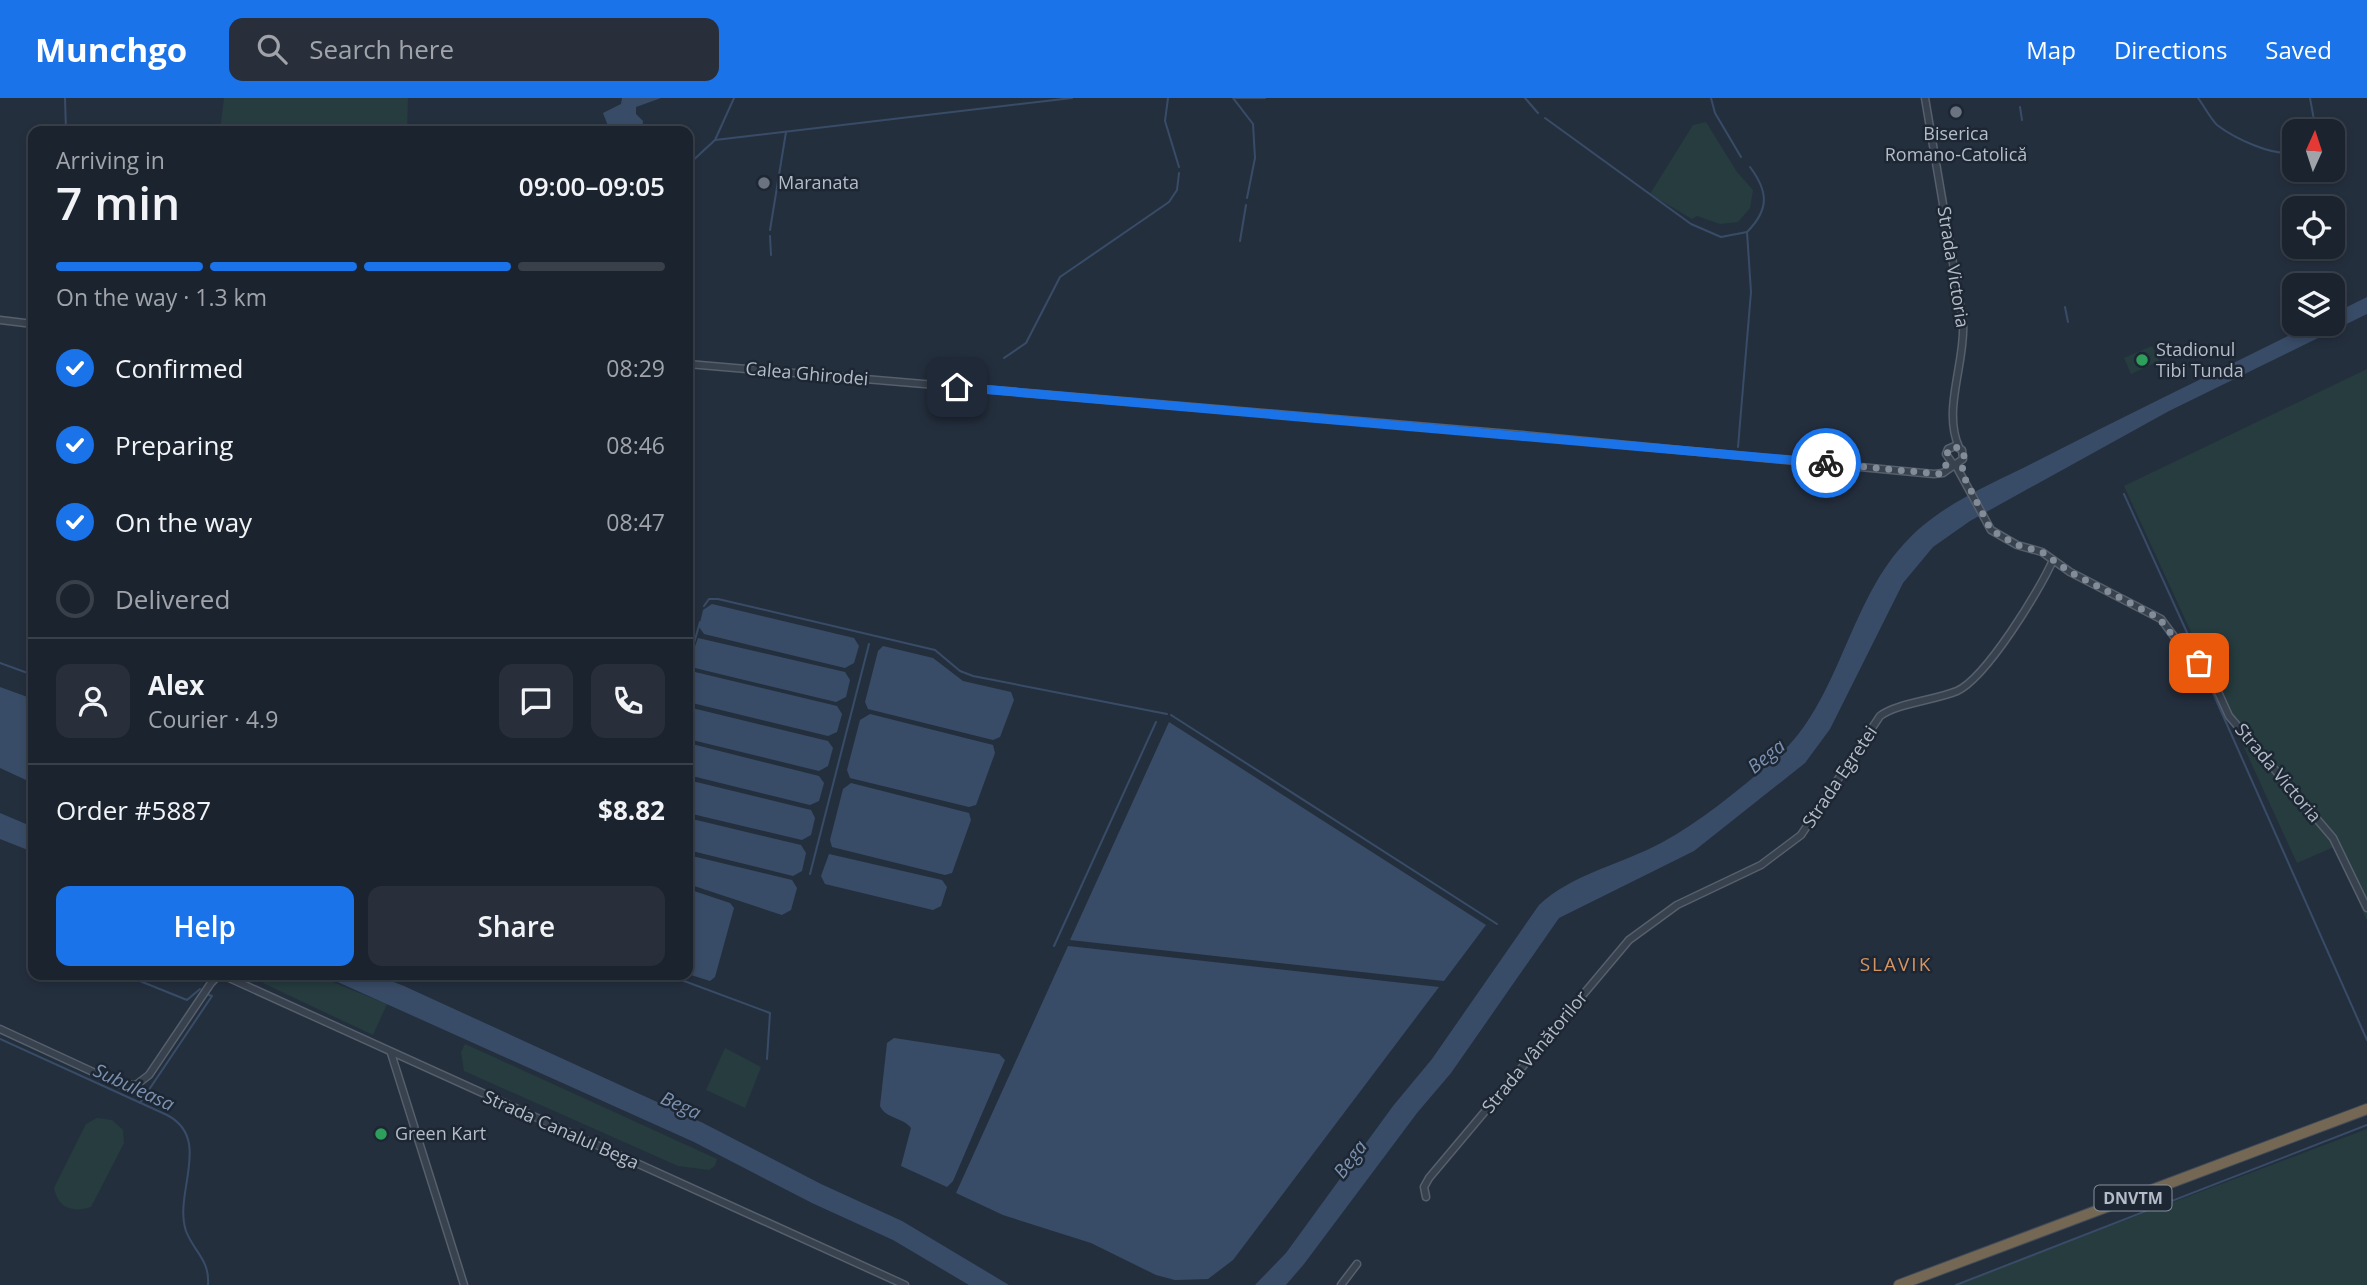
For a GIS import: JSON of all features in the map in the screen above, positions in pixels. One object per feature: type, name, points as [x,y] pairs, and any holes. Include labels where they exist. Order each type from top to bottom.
[{"type":"highway","name":"DNVTM","points":[[1899,1285],[2367,1109]]},
{"type":"street","name":"Strada Victoria","points":[[1925,98],[1963,330],[1954,437],[1946,454],[1962,473],[1987,525],[1998,535],[2042,552],[2159,618],[2193,662],[2203,661],[2229,716],[2337,845],[2367,908]]},
{"type":"street","points":[[0,320],[28,323]]},
{"type":"street","name":"Calea Ghirodei","points":[[693,364],[1522,435],[1934,474],[1945,471]]},
{"type":"street","points":[[1954,437],[1964,455],[1954,462]]},
{"type":"street","points":[[1950,447],[1959,447]]},
{"type":"street","name":"Strada Victoria","points":[[1945,471],[1954,462]]},
{"type":"street","name":"Strada Egretei","points":[[1659,916],[1761,865],[1801,835],[1884,713],[1956,691],[1968,683],[2032,600],[2053,560]]},
{"type":"street","name":"Strada Vânătorilor","points":[[1426,1197],[1426,1183],[1438,1167],[1615,955],[1659,916]]},
{"type":"street","name":"Strada Canalul Bega","points":[[0,1029],[119,1084],[136,1085],[149,1075],[215,980]]},
{"type":"street","name":"Strada Canalul Bega","points":[[234,980],[900,1284]]},
{"type":"street","points":[[391,1053],[464,1285]]},
{"type":"street","points":[[1341,1285],[1357,1264]]},
{"type":"green space","points":[[224,98],[408,98],[407,126],[221,126]]},
{"type":"green space","points":[[1706,122],[1737,172],[1753,190],[1750,208],[1738,222],[1720,224],[1697,216],[1692,219],[1650,194],[1693,125]]},
{"type":"green space","name":"Stadionul Tibi Tunda","points":[[2152,346],[2159,361],[2131,374],[2124,358]]},
{"type":"green space","points":[[2367,369],[2367,921],[2334,847],[2297,863],[2124,486]]},
{"type":"green space","points":[[261,980],[327,980],[387,1004],[373,1035]]},
{"type":"green space","points":[[465,1044],[717,1159],[715,1166],[709,1170],[678,1166],[464,1071],[461,1052]]},
{"type":"green space","points":[[725,1048],[761,1067],[745,1108],[706,1090]]},
{"type":"green space","points":[[97,1118],[112,1120],[123,1130],[124,1143],[91,1207],[72,1209],[62,1204],[54,1188],[86,1124]]},
{"type":"green space","points":[[2367,1129],[2367,1285],[1954,1285]]},
{"type":"water","points":[[622,98],[661,98],[636,107],[636,114],[643,121],[642,126],[608,126],[603,113],[621,104]]},
{"type":"water","points":[[2367,297],[2367,314],[2345,325],[2345,308]]},
{"type":"water","points":[[2288,336],[2322,336],[2169,411],[1970,521],[1933,547],[1903,583],[1830,729],[1805,763],[1694,851],[1559,918],[1451,1073],[1417,1113],[1304,1264],[1286,1285],[1255,1285],[1286,1253],[1393,1106],[1432,1059],[1539,905],[1566,885],[1661,843],[1691,825],[1776,758],[1797,736],[1814,711],[1884,569],[1903,545],[1932,518],[1966,497]]},
{"type":"water","points":[[712,604],[854,638],[859,646],[854,663],[845,668],[704,634],[699,627],[703,610]]},
{"type":"water","points":[[698,638],[845,672],[850,680],[846,697],[836,702],[695,668],[693,652]]},
{"type":"water","points":[[883,646],[933,658],[963,681],[1011,692],[1014,700],[1000,737],[993,740],[868,709],[865,702],[878,651]]},
{"type":"water","points":[[693,673],[837,706],[842,714],[837,732],[828,736],[693,703]]},
{"type":"water","points":[[0,687],[28,697],[26,780],[0,768]]},
{"type":"water","points":[[693,708],[828,741],[833,748],[828,766],[819,771],[693,740]]},
{"type":"water","points":[[870,714],[993,745],[995,753],[976,805],[969,807],[850,778],[847,770],[860,720]]},
{"type":"water","points":[[1169,722],[1486,925],[1444,981],[1070,940]]},
{"type":"water","points":[[693,744],[819,776],[824,783],[819,801],[810,805],[693,776]]},
{"type":"water","points":[[693,781],[811,810],[815,818],[811,835],[802,840],[693,814]]},
{"type":"water","points":[[851,783],[969,813],[971,820],[952,873],[945,875],[832,847],[830,840],[843,789]]},
{"type":"water","points":[[0,813],[28,825],[28,850],[0,839]]},
{"type":"water","points":[[693,819],[801,845],[806,853],[802,871],[793,876],[693,851]]},
{"type":"water","points":[[829,854],[942,880],[947,887],[941,906],[933,910],[825,884],[821,876]]},
{"type":"water","points":[[693,856],[792,880],[797,888],[791,910],[782,915],[693,886]]},
{"type":"water","points":[[693,892],[730,903],[734,908],[715,977],[710,981],[693,976]]},
{"type":"water","points":[[1068,946],[1439,987],[1233,1260],[1208,1279],[1175,1280],[1156,1275],[1091,1243],[1003,1215],[956,1193]]},
{"type":"water","points":[[333,980],[389,980],[404,986],[703,1123],[821,1184],[902,1221],[1009,1285],[969,1285],[893,1240],[812,1203],[694,1142]]},
{"type":"water","points":[[894,1038],[999,1054],[1005,1060],[953,1181],[947,1187],[901,1166],[911,1128],[886,1113],[880,1106],[887,1043]]},
{"type":"waterway","points":[[65,98],[66,126]]},
{"type":"waterway","points":[[693,160],[715,140],[734,98]]},
{"type":"waterway","points":[[715,140],[1072,98]]},
{"type":"waterway","points":[[1168,98],[1165,121],[1179,167]]},
{"type":"waterway","points":[[1233,98],[1253,124],[1255,158],[1247,198]]},
{"type":"waterway","points":[[1235,98],[1265,98]]},
{"type":"waterway","points":[[1525,98],[1538,113]]},
{"type":"waterway","points":[[1711,98],[1715,113],[1741,157]]},
{"type":"waterway","points":[[2198,98],[2217,125],[2254,145],[2282,153]]},
{"type":"waterway","points":[[2310,98],[2314,119]]},
{"type":"waterway","points":[[2020,107],[2022,120]]},
{"type":"waterway","points":[[1545,118],[1691,224],[1721,237],[1747,232],[1760,216],[1763,192],[1750,167]]},
{"type":"waterway","points":[[770,230],[786,132]]},
{"type":"waterway","points":[[1004,358],[1026,343],[1060,277],[1169,202],[1177,190],[1179,173]]},
{"type":"waterway","points":[[1240,241],[1246,205]]},
{"type":"waterway","points":[[1738,447],[1751,292],[1747,232]]},
{"type":"waterway","points":[[770,236],[771,255]]},
{"type":"waterway","points":[[2065,307],[2068,322]]},
{"type":"waterway","points":[[2124,494],[2199,659]]},
{"type":"waterway","points":[[704,606],[709,599],[718,599],[935,650],[960,671],[973,676],[1167,714]]},
{"type":"waterway","points":[[693,646],[700,622]]},
{"type":"waterway","points":[[810,874],[869,644]]},
{"type":"waterway","points":[[0,663],[28,673]]},
{"type":"waterway","points":[[2201,666],[2367,1040]]},
{"type":"waterway","points":[[1171,715],[1497,924]]},
{"type":"waterway","points":[[1054,946],[1156,722]]},
{"type":"waterway","points":[[137,980],[187,1000],[200,989]]},
{"type":"waterway","points":[[681,980],[770,1013],[767,1059]]},
{"type":"waterway","points":[[140,1103],[212,996],[209,995]]},
{"type":"waterway","name":"Subuleasa","points":[[0,1039],[167,1115],[180,1125],[188,1138],[190,1152],[183,1216],[189,1238],[207,1269],[208,1285]]},
{"type":"waterway","points":[[1956,1285],[2367,1125]]},
{"type":"way so far","points":[[1826,463],[1938,474],[1945,471],[1948,449],[1959,447],[1964,455],[1961,461],[1962,473],[1991,530],[2017,545],[2042,552],[2070,572],[2159,618],[2193,662],[2199,663]]},
{"type":"place","name":"Biserica Romano-Catolică","points":[[1956,112]]},
{"type":"place","name":"Maranata","points":[[764,183]]},
{"type":"place","name":"Stadionul Tibi Tunda","points":[[2142,360]]},
{"type":"place","name":"Green Kart","points":[[381,1134]]},
{"type":"district","name":"SLAVIK","points":[[1896,964]]},
{"type":"route","points":[[957,387],[1826,463]]},
{"type":"water label","name":"Bega","points":[[1766,756]]},
{"type":"water label","name":"Bega","points":[[681,1105]]},
{"type":"water label","name":"Bega","points":[[1350,1159]]}]
